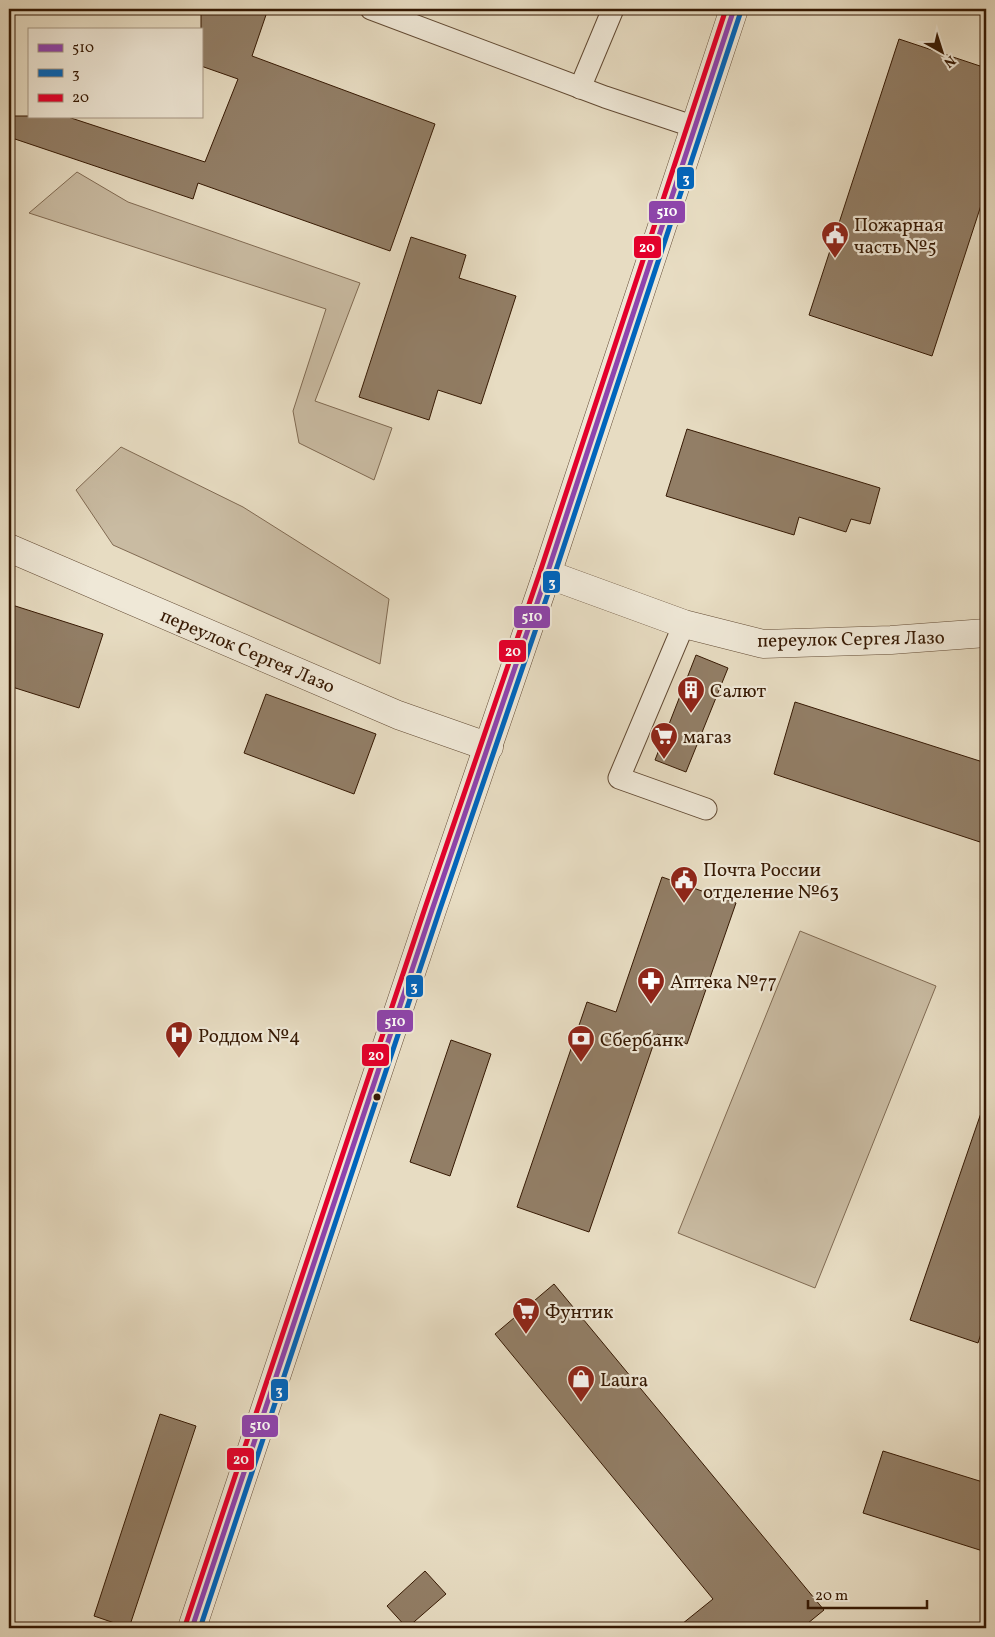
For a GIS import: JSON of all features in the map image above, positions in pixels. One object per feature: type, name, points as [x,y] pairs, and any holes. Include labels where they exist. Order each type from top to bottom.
[{"type":"street","points":[[192,1628],[432,910],[547,574],[734,9]]},
{"type":"street","name":"переулок Сергея Лазо","points":[[9,548],[398,715],[489,747]]},
{"type":"street","name":"переулок Сергея Лазо","points":[[547,574],[684,624],[763,644],[891,640],[986,633]]},
{"type":"lane","points":[[371,9],[580,88],[695,127]]},
{"type":"lane","points":[[580,88],[613,9]]},
{"type":"lane","points":[[684,624],[618,778],[706,809]]},
{"type":"shaded area","points":[[77,172],[128,202],[360,283],[315,401],[392,428],[374,480],[299,443],[293,411],[326,309],[29,213]]},
{"type":"shaded area","points":[[121,447],[243,507],[389,599],[380,664],[113,545],[76,490]]},
{"type":"shaded area","points":[[800,931],[936,986],[815,1288],[678,1233]]},
{"type":"building","points":[[201,9],[268,9],[252,56],[435,124],[390,251],[198,183],[193,199],[9,137],[9,116],[71,118],[205,162],[238,79],[202,66]]},
{"type":"building","points":[[899,39],[986,68],[986,190],[932,356],[809,315]]},
{"type":"building","points":[[411,237],[466,255],[459,278],[516,296],[481,404],[438,390],[429,420],[359,397]]},
{"type":"building","points":[[687,429],[880,488],[870,524],[851,519],[846,532],[799,517],[794,535],[666,496]]},
{"type":"building","points":[[9,604],[103,634],[79,708],[9,686]]},
{"type":"building","name":"Салют","points":[[696,655],[728,668],[686,772],[655,760]]},
{"type":"building","points":[[266,694],[376,734],[354,794],[244,753]]},
{"type":"building","points":[[795,702],[986,763],[986,844],[774,774]]},
{"type":"building","points":[[662,877],[736,903],[687,1044],[657,1034],[589,1232],[517,1207],[587,1002],[616,1012]]},
{"type":"building","points":[[451,1040],[491,1054],[450,1176],[410,1162]]},
{"type":"building","points":[[981,1113],[986,1114],[986,1318],[978,1343],[910,1320]]},
{"type":"building","points":[[554,1284],[824,1610],[802,1628],[677,1628],[713,1599],[495,1334]]},
{"type":"building","points":[[160,1414],[196,1426],[129,1628],[94,1616]]},
{"type":"building","points":[[883,1451],[986,1483],[986,1552],[863,1513]]},
{"type":"building","points":[[425,1571],[446,1594],[407,1628],[387,1606]]},
{"type":"transit line","name":"20","points":[[185,1626],[425,908],[540,572],[726,9]]},
{"type":"transit line","name":"510","points":[[192,1628],[432,910],[547,574],[734,9]]},
{"type":"transit line","name":"3","points":[[200,1628],[439,912],[554,576],[741,11]]},
{"type":"place","name":"Пожарная часть №5","points":[[835,259]]},
{"type":"place","name":"Салют","points":[[691,714]]},
{"type":"place","name":"магаз","points":[[664,760]]},
{"type":"place","name":"Почта России отделение №63","points":[[684,904]]},
{"type":"place","name":"Аптека №77","points":[[651,1005]]},
{"type":"place","name":"Роддом №4","points":[[179,1059]]},
{"type":"place","name":"Сбербанк","points":[[581,1063]]},
{"type":"place","name":"Фунтик","points":[[526,1335]]},
{"type":"place","name":"Laura","points":[[581,1403]]}]
